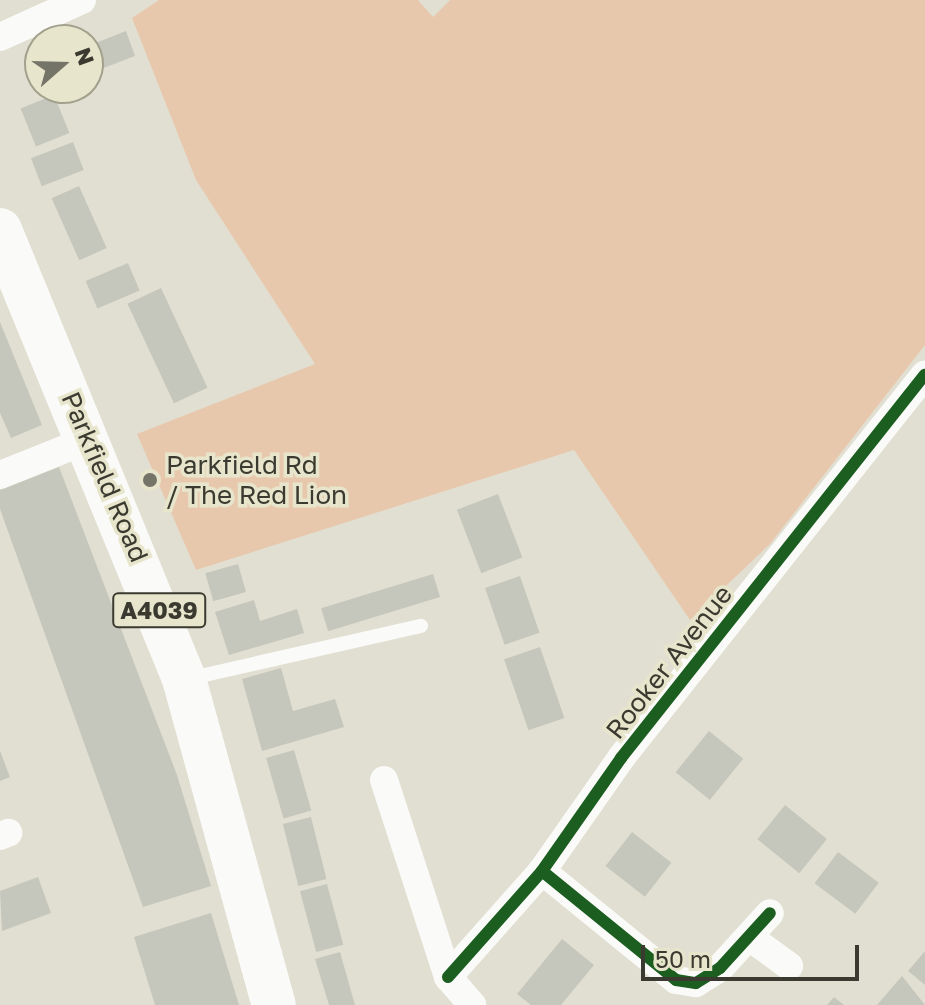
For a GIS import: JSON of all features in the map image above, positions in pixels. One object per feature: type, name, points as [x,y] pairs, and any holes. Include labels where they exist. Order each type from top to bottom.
[{"type":"main road","name":"Parkfield Road","points":[[0,230],[90,439],[184,679],[274,1005]]},
{"type":"street","points":[[0,37],[82,0]]},
{"type":"street","name":"Rooker Avenue","points":[[448,977],[542,871],[621,758],[925,375]]},
{"type":"street","points":[[0,475],[90,439]]},
{"type":"street","points":[[384,780],[448,977],[472,1005]]},
{"type":"street","points":[[542,871],[676,980],[696,983],[752,939],[770,913]]},
{"type":"street","points":[[752,939],[789,966]]},
{"type":"lane","points":[[184,679],[421,626]]},
{"type":"shaded area","points":[[159,0],[418,0],[433,17],[450,0],[925,0],[925,345],[770,544],[690,620],[574,450],[196,570],[137,434],[315,364],[196,180],[132,18]]},
{"type":"building","points":[[126,31],[135,56],[104,68],[104,40]]},
{"type":"building","points":[[32,104],[58,104],[69,133],[36,147],[21,108]]},
{"type":"building","points":[[73,142],[84,170],[42,186],[31,158]]},
{"type":"building","points":[[79,186],[107,248],[79,260],[52,198]]},
{"type":"building","points":[[128,263],[140,291],[97,309],[86,281]]},
{"type":"building","points":[[161,288],[207,388],[174,403],[127,304]]},
{"type":"building","points":[[0,322],[42,425],[11,438],[0,413]]},
{"type":"building","points":[[59,467],[177,775],[211,886],[143,907],[0,509],[0,490]]},
{"type":"building","points":[[498,494],[522,557],[481,573],[457,510]]},
{"type":"building","points":[[238,564],[246,592],[213,601],[205,573]]},
{"type":"building","points":[[433,574],[440,597],[328,631],[321,608]]},
{"type":"building","points":[[520,576],[540,633],[505,645],[485,588]]},
{"type":"building","points":[[254,600],[260,621],[297,609],[304,633],[229,655],[215,612]]},
{"type":"building","points":[[540,647],[564,718],[528,730],[504,659]]},
{"type":"building","points":[[281,668],[293,711],[335,699],[344,727],[262,751],[242,679]]},
{"type":"building","points":[[709,731],[743,759],[710,800],[676,772]]},
{"type":"building","points":[[294,750],[311,811],[283,819],[266,758]]},
{"type":"building","points":[[0,751],[10,777],[0,781]]},
{"type":"building","points":[[785,805],[827,839],[799,873],[757,839]]},
{"type":"building","points":[[311,817],[326,879],[298,886],[283,824]]},
{"type":"building","points":[[632,832],[671,863],[645,897],[606,866]]},
{"type":"building","points":[[838,852],[879,883],[855,914],[815,883]]},
{"type":"building","points":[[38,877],[51,913],[2,931],[0,891]]},
{"type":"building","points":[[327,884],[343,945],[316,952],[300,891]]},
{"type":"building","points":[[211,913],[239,1005],[155,1005],[134,937]]},
{"type":"building","points":[[562,939],[594,965],[561,1005],[531,1005],[517,994]]},
{"type":"building","points":[[925,951],[925,985],[908,971]]},
{"type":"building","points":[[340,952],[355,1005],[329,1005],[315,959]]},
{"type":"building","points":[[902,976],[925,1005],[877,1005]]},
{"type":"building","points":[[834,997],[844,1005],[827,1005]]},
{"type":"cycle path","points":[[448,977],[542,871],[621,758],[925,375]]},
{"type":"cycle path","points":[[542,871],[676,980],[696,983],[720,968],[770,913]]},
{"type":"place","name":"Parkfield Rd / The Red Lion","points":[[150,480]]}]
